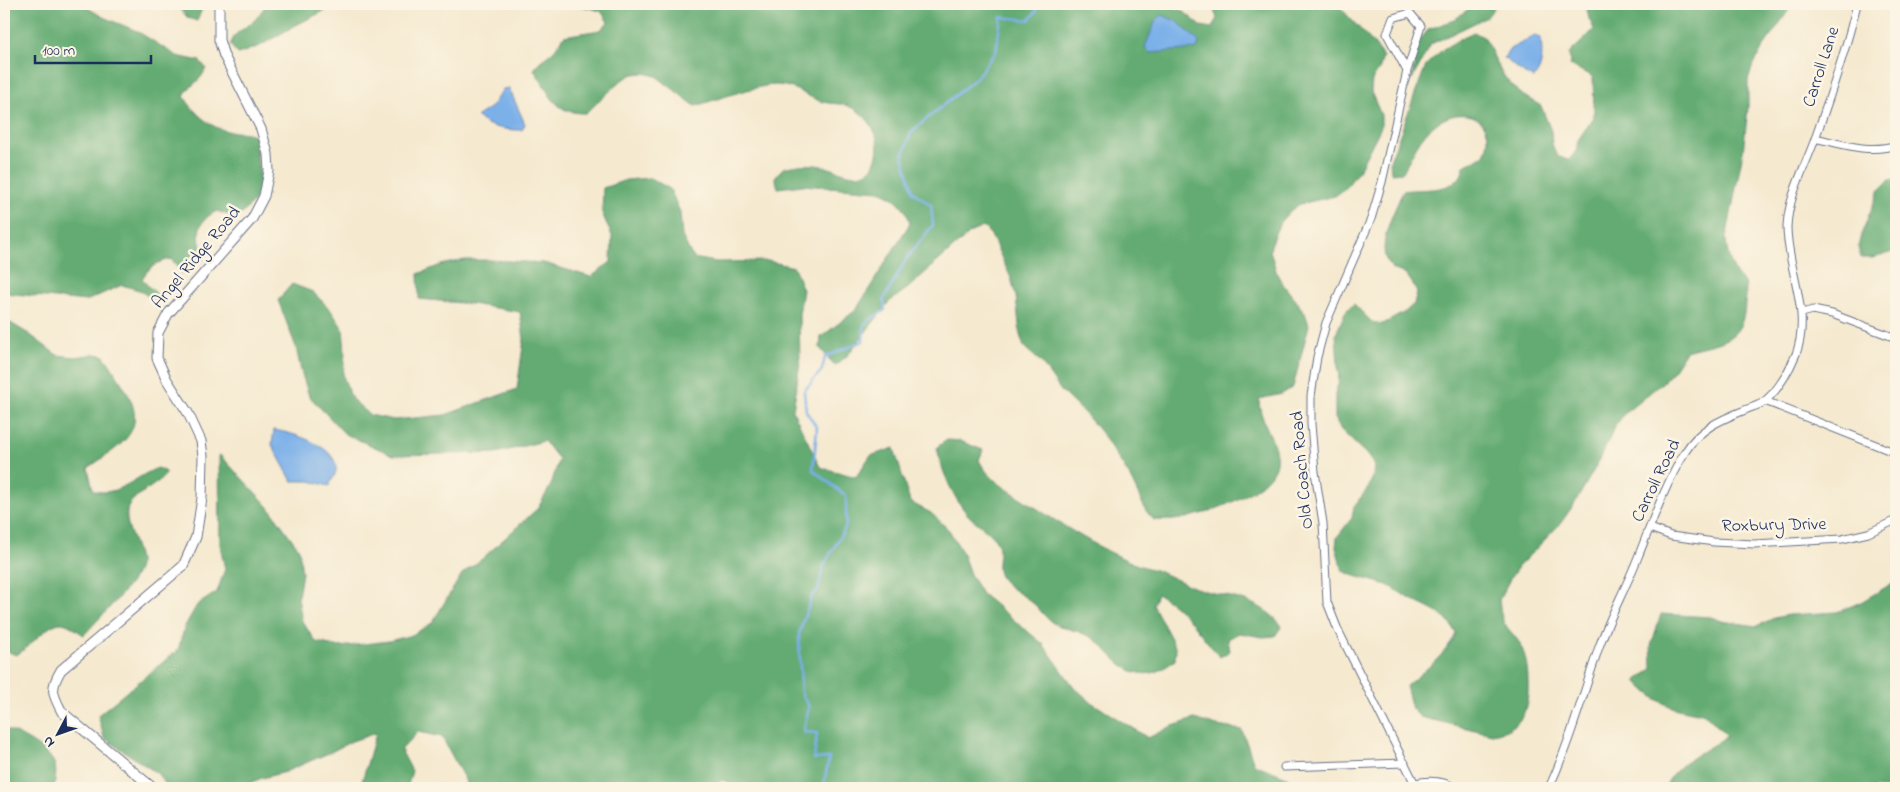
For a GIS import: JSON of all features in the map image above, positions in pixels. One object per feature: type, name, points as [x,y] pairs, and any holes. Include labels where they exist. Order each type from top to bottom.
[{"type":"street","name":"Angel Ridge Road","points":[[153,788],[62,712],[55,700],[53,691],[54,682],[61,670],[184,566],[196,537],[202,498],[203,456],[200,441],[188,413],[167,380],[157,358],[158,333],[168,314],[252,219],[264,196],[269,171],[268,154],[261,129],[224,56],[219,40],[219,4]]},
{"type":"street","name":"Carroll Lane","points":[[1815,138],[1848,40],[1856,4]]},
{"type":"street","name":"Old Coach Road","points":[[1407,71],[1387,34],[1393,18],[1410,13],[1421,26],[1407,71],[1382,182],[1371,220],[1326,323],[1317,357],[1311,396],[1311,424],[1315,472],[1323,523],[1327,602],[1349,651],[1416,786]]},
{"type":"street","points":[[1815,138],[1859,148],[1889,148],[1896,145]]},
{"type":"street","name":"Carroll Road","points":[[1549,788],[1561,762],[1612,614],[1629,580],[1668,484],[1693,440],[1703,430],[1721,420],[1765,401],[1786,376],[1797,351],[1802,313],[1794,276],[1787,226],[1793,197],[1815,138]]},
{"type":"street","points":[[1802,313],[1813,310],[1832,314],[1896,338]]},
{"type":"street","points":[[1765,401],[1896,453]]},
{"type":"street","name":"Roxbury Drive","points":[[1650,528],[1671,536],[1714,542],[1754,544],[1842,539],[1868,533],[1896,520]]},
{"type":"street","points":[[1284,767],[1405,763]]},
{"type":"street","points":[[1416,786],[1429,780],[1449,784],[1455,788]]},
{"type":"green space","points":[[4,4],[81,4],[103,17],[137,31],[177,56],[200,61],[206,68],[201,77],[186,92],[184,96],[188,102],[202,118],[220,129],[254,135],[261,184],[254,201],[242,214],[233,217],[217,211],[204,220],[199,231],[199,237],[205,258],[191,270],[182,273],[171,259],[158,263],[147,272],[142,279],[162,298],[154,300],[139,290],[122,285],[86,301],[4,293]]},
{"type":"green space","points":[[175,4],[204,4],[197,21],[188,18]]},
{"type":"green space","points":[[267,4],[334,4],[330,8],[260,46],[238,54],[230,45],[235,35],[255,20]]},
{"type":"green space","points":[[574,4],[1162,4],[1183,11],[1201,26],[1212,28],[1217,18],[1211,4],[1337,4],[1375,45],[1383,57],[1379,70],[1372,80],[1371,92],[1381,115],[1381,127],[1359,170],[1345,189],[1335,196],[1300,204],[1281,221],[1273,238],[1270,250],[1277,274],[1305,313],[1309,325],[1293,387],[1282,394],[1259,399],[1261,414],[1276,454],[1275,467],[1268,478],[1256,489],[1241,498],[1208,512],[1178,520],[1154,520],[1146,511],[1129,475],[1103,435],[1087,416],[1061,391],[1041,362],[1024,347],[1020,335],[1016,296],[1011,278],[991,235],[983,227],[971,232],[908,288],[889,302],[847,356],[835,366],[820,348],[821,337],[856,310],[910,223],[903,207],[890,196],[879,191],[802,185],[778,188],[775,177],[783,168],[802,165],[821,166],[854,175],[867,172],[874,163],[878,147],[871,124],[853,108],[842,104],[823,102],[795,89],[776,85],[758,87],[695,106],[656,76],[644,73],[633,74],[622,80],[586,113],[566,110],[559,106],[549,94],[534,70],[540,61],[555,49],[564,36],[600,30],[608,22],[601,11]]},
{"type":"green space","points":[[1475,4],[1497,4],[1487,17],[1431,44],[1411,81],[1418,42],[1429,29],[1454,20]]},
{"type":"green space","points":[[1586,4],[1793,4],[1764,46],[1752,68],[1748,81],[1748,108],[1743,152],[1726,239],[1732,266],[1746,286],[1740,327],[1734,334],[1718,343],[1686,351],[1671,374],[1625,413],[1616,425],[1575,503],[1560,524],[1518,567],[1511,577],[1499,603],[1504,623],[1518,641],[1525,658],[1528,677],[1527,701],[1522,717],[1517,723],[1511,728],[1492,734],[1420,717],[1412,709],[1406,686],[1434,663],[1446,650],[1456,634],[1447,620],[1435,611],[1390,586],[1343,571],[1336,548],[1337,537],[1352,518],[1354,506],[1369,487],[1374,465],[1367,455],[1341,430],[1335,418],[1335,393],[1339,382],[1336,334],[1345,312],[1354,304],[1372,322],[1383,324],[1405,312],[1414,304],[1417,293],[1413,285],[1406,276],[1391,267],[1386,260],[1384,251],[1387,230],[1403,191],[1448,186],[1460,177],[1464,166],[1484,155],[1488,142],[1487,132],[1483,124],[1476,118],[1468,115],[1458,115],[1447,118],[1430,129],[1417,146],[1403,172],[1391,173],[1390,161],[1426,65],[1443,49],[1463,37],[1474,32],[1485,38],[1502,74],[1519,93],[1541,106],[1551,131],[1552,144],[1557,156],[1568,160],[1576,152],[1578,140],[1594,117],[1593,77],[1570,65],[1569,54],[1594,29],[1589,19]]},
{"type":"green space","points":[[650,178],[670,189],[680,212],[682,236],[693,258],[716,262],[768,261],[794,267],[803,290],[799,314],[800,362],[793,411],[820,467],[856,477],[870,456],[894,448],[910,502],[931,513],[949,530],[982,594],[1043,644],[1074,687],[1091,702],[1148,738],[1170,727],[1194,719],[1217,726],[1242,730],[1254,764],[1287,777],[1297,788],[743,788],[722,780],[714,788],[464,788],[466,782],[442,737],[418,732],[401,750],[412,771],[407,788],[360,788],[376,733],[352,741],[285,772],[262,778],[237,788],[168,788],[158,774],[104,738],[98,715],[178,650],[185,626],[197,605],[217,592],[225,569],[220,545],[219,454],[268,506],[299,549],[302,573],[298,597],[302,621],[316,642],[340,647],[389,641],[412,635],[432,623],[462,574],[482,559],[538,508],[551,485],[559,459],[544,441],[496,453],[393,455],[345,434],[309,396],[296,347],[278,300],[292,284],[313,292],[330,309],[343,329],[345,352],[343,376],[352,399],[370,415],[394,420],[445,415],[517,389],[524,339],[520,312],[471,304],[419,299],[418,274],[441,265],[465,260],[492,260],[544,263],[591,277],[611,262],[612,236],[602,213],[603,188],[626,180]]},
{"type":"green space","points":[[1896,178],[1896,251],[1873,258],[1861,258],[1858,247],[1861,235],[1879,190],[1888,181]]},
{"type":"green space","points":[[4,319],[29,334],[57,355],[76,357],[94,354],[103,355],[132,402],[133,426],[128,435],[121,444],[88,468],[93,490],[102,492],[118,489],[158,468],[167,473],[158,482],[136,497],[129,505],[127,520],[137,551],[139,566],[124,591],[84,635],[68,625],[57,624],[45,631],[16,655],[4,650]]},
{"type":"green space","points":[[947,440],[960,441],[983,450],[979,460],[987,473],[998,483],[1091,542],[1136,564],[1158,571],[1193,587],[1252,604],[1273,616],[1282,626],[1275,636],[1263,637],[1239,633],[1228,639],[1230,651],[1220,657],[1175,606],[1157,594],[1153,605],[1176,648],[1175,660],[1155,672],[1145,674],[1132,671],[1119,663],[1096,640],[1050,621],[1034,604],[1008,586],[1001,578],[998,569],[999,546],[997,542],[992,535],[963,509],[944,474],[937,447]]},
{"type":"green space","points":[[1896,581],[1896,788],[1668,788],[1666,785],[1678,769],[1693,757],[1727,736],[1703,712],[1687,711],[1665,704],[1647,692],[1636,681],[1652,669],[1651,646],[1661,614],[1711,617],[1722,621],[1757,626],[1774,618],[1788,615],[1837,612],[1861,602]]},
{"type":"green space","points":[[4,728],[31,742],[49,756],[55,767],[54,788],[4,788]]},
{"type":"water","points":[[1162,15],[1178,22],[1199,42],[1197,49],[1150,53],[1145,47],[1156,20]]},
{"type":"water","points":[[1535,36],[1541,38],[1542,54],[1541,64],[1534,78],[1525,74],[1504,58],[1510,49]]},
{"type":"water","points":[[509,88],[525,124],[522,130],[491,126],[477,116],[491,107],[503,89]]},
{"type":"water","points":[[274,430],[313,442],[330,454],[335,462],[336,471],[329,486],[310,481],[292,481],[272,445]]},
{"type":"waterway","points":[[823,788],[829,758],[814,759],[817,733],[803,732],[809,707],[801,693],[799,634],[812,595],[818,590],[823,567],[846,526],[846,496],[813,470],[817,428],[806,411],[804,391],[822,370],[825,357],[863,341],[864,324],[885,310],[884,299],[907,258],[933,225],[931,205],[913,192],[903,156],[911,132],[975,79],[996,51],[1001,17],[1029,20],[1036,12],[1037,4]]}]
